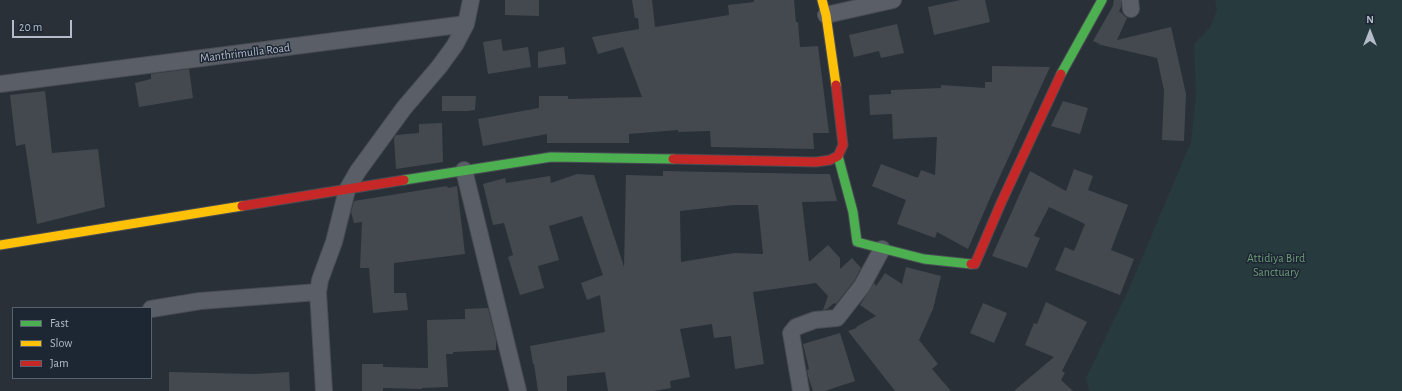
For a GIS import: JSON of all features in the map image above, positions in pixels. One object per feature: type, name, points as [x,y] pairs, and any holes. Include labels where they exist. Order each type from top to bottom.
[{"type":"street","points":[[324,391],[318,292],[320,280],[334,242],[347,190],[358,171],[404,108],[439,67],[455,45],[466,24],[471,0]]},
{"type":"street","points":[[0,245],[552,157],[816,162],[830,160],[838,156],[843,145],[826,15],[822,0]]},
{"type":"street","points":[[826,15],[893,0]]},
{"type":"street","points":[[838,156],[853,212],[857,242],[924,259],[974,264],[1063,70],[1102,0]]},
{"type":"street","name":"Manthrimulla Road","points":[[0,84],[466,24]]},
{"type":"street","points":[[464,170],[518,391]]},
{"type":"street","points":[[801,391],[791,333],[796,327],[815,320],[837,318],[862,286],[882,248]]},
{"type":"street","points":[[152,309],[200,301],[318,292]]},
{"type":"green space","name":"Attidiya Bird Sanctuary","points":[[1215,0],[1402,0],[1402,391],[1089,391],[1086,378],[1128,291],[1191,142],[1196,97],[1194,44],[1210,28],[1217,10]]},
{"type":"building","points":[[505,0],[539,0],[539,16],[505,15]]},
{"type":"building","points":[[632,0],[652,0],[655,27],[729,15],[728,5],[754,2],[754,0],[794,0],[800,47],[818,46],[829,133],[813,133],[814,149],[711,147],[710,131],[678,132],[678,130],[629,134],[629,143],[547,143],[547,134],[483,146],[478,119],[539,108],[539,96],[568,96],[568,99],[642,97],[623,47],[598,54],[592,37],[639,29],[638,18],[635,18]]},
{"type":"building","points":[[960,0],[985,0],[990,22],[934,35],[928,7]]},
{"type":"building","points":[[1114,0],[1121,0],[1121,7],[1119,11],[1127,18],[1117,40],[1171,27],[1186,94],[1184,141],[1162,140],[1164,90],[1157,58],[1097,44],[1100,44],[1093,41],[1113,6]]},
{"type":"building","points":[[897,24],[904,53],[881,58],[879,51],[854,57],[849,35]]},
{"type":"building","points":[[501,39],[503,51],[528,47],[531,67],[488,74],[483,42]]},
{"type":"building","points":[[564,47],[566,64],[538,68],[538,52]]},
{"type":"building","points":[[992,66],[1050,67],[968,249],[937,232],[935,238],[897,224],[906,200],[872,186],[881,164],[918,178],[921,170],[935,175],[937,137],[893,139],[892,114],[870,115],[869,95],[891,94],[891,90],[941,88],[941,85],[985,88],[985,82],[992,82]]},
{"type":"building","points":[[189,69],[193,98],[139,107],[135,83],[151,79],[151,74]]},
{"type":"building","points":[[45,91],[52,153],[98,149],[105,207],[37,224],[25,144],[16,146],[10,95]]},
{"type":"building","points":[[442,96],[476,96],[475,110],[442,111]]},
{"type":"building","points":[[1063,101],[1088,108],[1080,134],[1051,126]]},
{"type":"building","points":[[442,123],[443,162],[396,169],[394,138],[396,135],[419,133],[419,124]]},
{"type":"building","points":[[1074,169],[1093,176],[1088,190],[1128,205],[1111,250],[1134,259],[1120,295],[1055,270],[1065,247],[1074,251],[1085,224],[1049,207],[1034,236],[1040,238],[1027,268],[992,256],[1030,171],[1066,191]]},
{"type":"building","points":[[663,171],[830,174],[837,201],[802,202],[809,262],[828,245],[840,258],[840,269],[852,258],[861,268],[854,281],[836,304],[834,303],[827,309],[823,310],[828,296],[816,283],[753,292],[764,364],[735,369],[731,336],[714,338],[712,324],[680,329],[690,377],[670,381],[671,388],[653,391],[608,391],[605,372],[567,376],[567,391],[538,391],[530,346],[605,332],[600,295],[587,300],[581,283],[603,275],[582,216],[549,226],[559,260],[538,266],[544,288],[520,295],[508,257],[513,255],[504,223],[493,225],[483,184],[505,178],[506,183],[550,176],[551,183],[577,174],[594,175],[624,267],[626,175],[663,176]],"holes":[[[734,205],[758,205],[763,254],[734,253],[681,262],[680,211]]]},
{"type":"building","points":[[447,186],[448,188],[457,186],[465,254],[394,263],[394,293],[406,293],[408,310],[373,313],[369,268],[360,268],[362,222],[354,223],[351,212],[354,201]]},
{"type":"building","points":[[906,267],[941,276],[933,309],[919,340],[938,364],[932,369],[951,391],[895,391],[848,331],[857,328],[856,327],[876,316],[860,305],[874,283],[876,286],[885,273],[902,284]]},
{"type":"building","points":[[1046,302],[1087,322],[1062,371],[1065,373],[1061,380],[1073,391],[1014,391],[1054,357],[1025,345],[1034,323],[1037,324]]},
{"type":"building","points":[[983,303],[1007,313],[994,343],[970,333]]},
{"type":"building","points":[[488,308],[496,340],[496,350],[453,352],[453,354],[446,354],[448,387],[422,389],[383,388],[383,391],[362,391],[362,364],[383,364],[383,367],[428,368],[427,320],[465,319],[465,309]]},
{"type":"building","points":[[840,333],[855,381],[825,391],[813,391],[808,376],[807,370],[809,369],[803,344]]},
{"type":"building","points":[[169,372],[254,374],[289,372],[290,391],[169,391]]},
{"type":"traffic: fast","points":[[1061,74],[1102,0]]},
{"type":"traffic: fast","points":[[838,156],[853,212],[857,242],[924,259],[971,264]]},
{"type":"traffic: fast","points":[[404,180],[551,157],[673,159]]},
{"type":"traffic: slow","points":[[822,0],[826,15],[836,85]]},
{"type":"traffic: slow","points":[[0,245],[242,206]]},
{"type":"traffic: jam","points":[[971,264],[975,264],[1001,203],[1061,74]]},
{"type":"traffic: jam","points":[[673,159],[816,162],[830,160],[838,156],[843,145],[836,85]]},
{"type":"traffic: jam","points":[[242,206],[404,180]]}]
